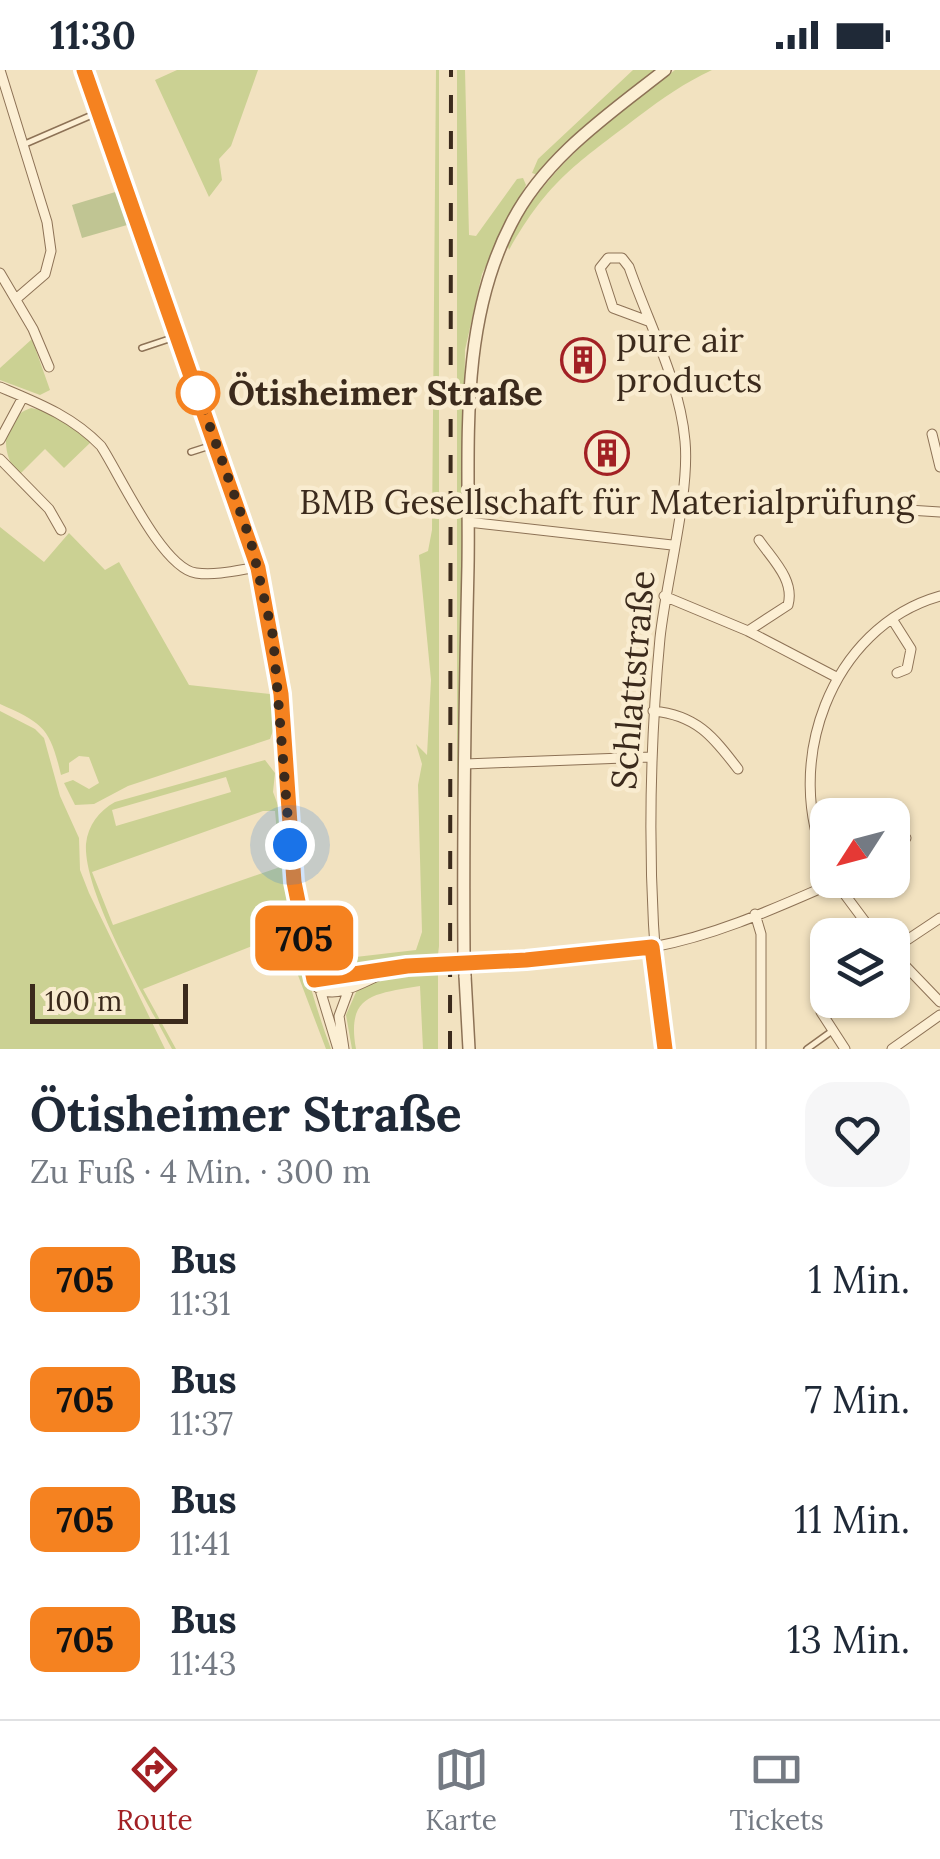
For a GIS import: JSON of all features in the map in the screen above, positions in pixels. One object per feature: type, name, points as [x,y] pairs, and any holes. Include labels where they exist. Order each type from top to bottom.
[{"type":"street","points":[[0,70],[25,144],[51,251],[38,284],[16,299]]},
{"type":"street","points":[[84,70],[258,568],[281,694],[294,882],[315,983],[341,1049]]},
{"type":"street","points":[[469,1049],[465,764],[472,350],[488,277],[505,237],[536,184],[558,159],[666,70]]},
{"type":"street","name":"Schlattstraße","points":[[648,321],[613,308],[600,268],[608,258],[622,258],[629,267],[676,398],[686,444],[664,596],[650,757],[652,947],[665,1049]]},
{"type":"street","points":[[0,274],[49,367]]},
{"type":"street","points":[[0,387],[72,419],[101,446],[164,550],[182,568],[210,574],[258,568]]},
{"type":"street","points":[[0,440],[23,397]]},
{"type":"street","points":[[932,434],[940,468]]},
{"type":"street","points":[[0,459],[50,509],[61,530]]},
{"type":"street","points":[[893,509],[940,512]]},
{"type":"street","points":[[468,522],[672,545]]},
{"type":"street","points":[[748,630],[788,606],[791,596],[788,580],[759,540]]},
{"type":"street","points":[[664,596],[748,630],[838,678]]},
{"type":"street","points":[[813,798],[810,765],[820,718],[838,678],[878,628],[940,596]]},
{"type":"street","points":[[892,619],[911,650],[907,669],[897,672]]},
{"type":"street","points":[[653,712],[686,717],[702,725],[738,769]]},
{"type":"street","points":[[465,764],[650,757]]},
{"type":"street","points":[[315,983],[469,958],[652,947],[714,932],[810,892]]},
{"type":"street","points":[[755,914],[761,934],[760,1049]]},
{"type":"street","points":[[910,939],[940,918]]},
{"type":"street","points":[[315,983],[326,993],[350,988],[384,970]]},
{"type":"street","points":[[910,971],[940,1002]]},
{"type":"street","points":[[341,1049],[339,1016],[350,988]]},
{"type":"street","points":[[892,1049],[940,1015]]},
{"type":"street","points":[[824,1018],[845,1049]]},
{"type":"lane","points":[[25,144],[98,112]]},
{"type":"lane","points":[[142,348],[178,336]]},
{"type":"lane","points":[[191,452],[216,444]]},
{"type":"lane","points":[[807,1049],[832,1031]]},
{"type":"green space","points":[[177,70],[258,70],[231,146],[219,159],[222,180],[209,197],[155,80]]},
{"type":"green space","points":[[436,70],[439,946],[438,955],[342,968],[311,920],[336,955],[347,958],[416,950],[422,932],[418,785],[422,764],[416,744],[427,755],[431,680],[419,555],[428,551],[432,530]]},
{"type":"green space","points":[[457,70],[465,70],[469,235],[476,236],[517,179],[523,178],[526,185],[482,274],[465,350],[457,946]]},
{"type":"green space","points":[[633,70],[658,70],[593,119],[538,175],[532,173],[538,159]]},
{"type":"green space","points":[[675,70],[712,70],[657,103],[566,174],[538,206],[509,250],[507,243],[522,216],[559,168]]},
{"type":"green space","points":[[122,190],[134,223],[82,238],[72,205]]},
{"type":"green space","points":[[32,339],[50,390],[40,395],[0,380],[0,368]]},
{"type":"green space","points":[[31,408],[51,412],[92,441],[64,468],[45,449],[19,475],[8,457],[6,437],[13,420]]},
{"type":"green space","points":[[0,527],[44,562],[69,533],[105,570],[119,562],[189,685],[270,694],[274,728],[270,739],[128,786],[94,804],[75,805],[64,783],[73,780],[89,789],[99,783],[89,757],[79,756],[69,763],[69,772],[61,775],[53,747],[42,729],[0,704]]},
{"type":"green space","points":[[0,711],[44,738],[60,796],[79,838],[80,870],[165,1049],[0,1049]]},
{"type":"green space","points":[[265,760],[275,773],[273,792],[279,808],[297,930],[311,990],[331,1049],[326,1049],[296,970],[288,932],[143,989],[176,1049],[172,1049],[119,948],[88,865],[89,831],[99,814],[115,802]],"holes":[[[226,777],[231,792],[116,826],[112,810]],[[263,811],[275,811],[280,867],[113,925],[92,872]]]},
{"type":"green space","points":[[438,971],[438,1049],[423,1049],[420,986],[389,991],[367,1000],[355,1017],[356,1049],[352,1049],[346,1015],[357,990],[386,977]]},
{"type":"railway","points":[[450,1049],[451,70]]},
{"type":"bus line","name":"705","points":[[84,70],[258,568],[281,694],[284,790],[294,882],[314,980],[369,969],[526,960],[652,947],[665,1049]]},
{"type":"place","name":"pure air products","points":[[583,360]]},
{"type":"place","name":"Ötisheimer Straße","points":[[198,393]]},
{"type":"place","name":"BMB Gesellschaft für Materialprüfung","points":[[607,453]]},
{"type":"route","points":[[198,393],[251,542],[273,636],[281,694],[290,845]]}]
